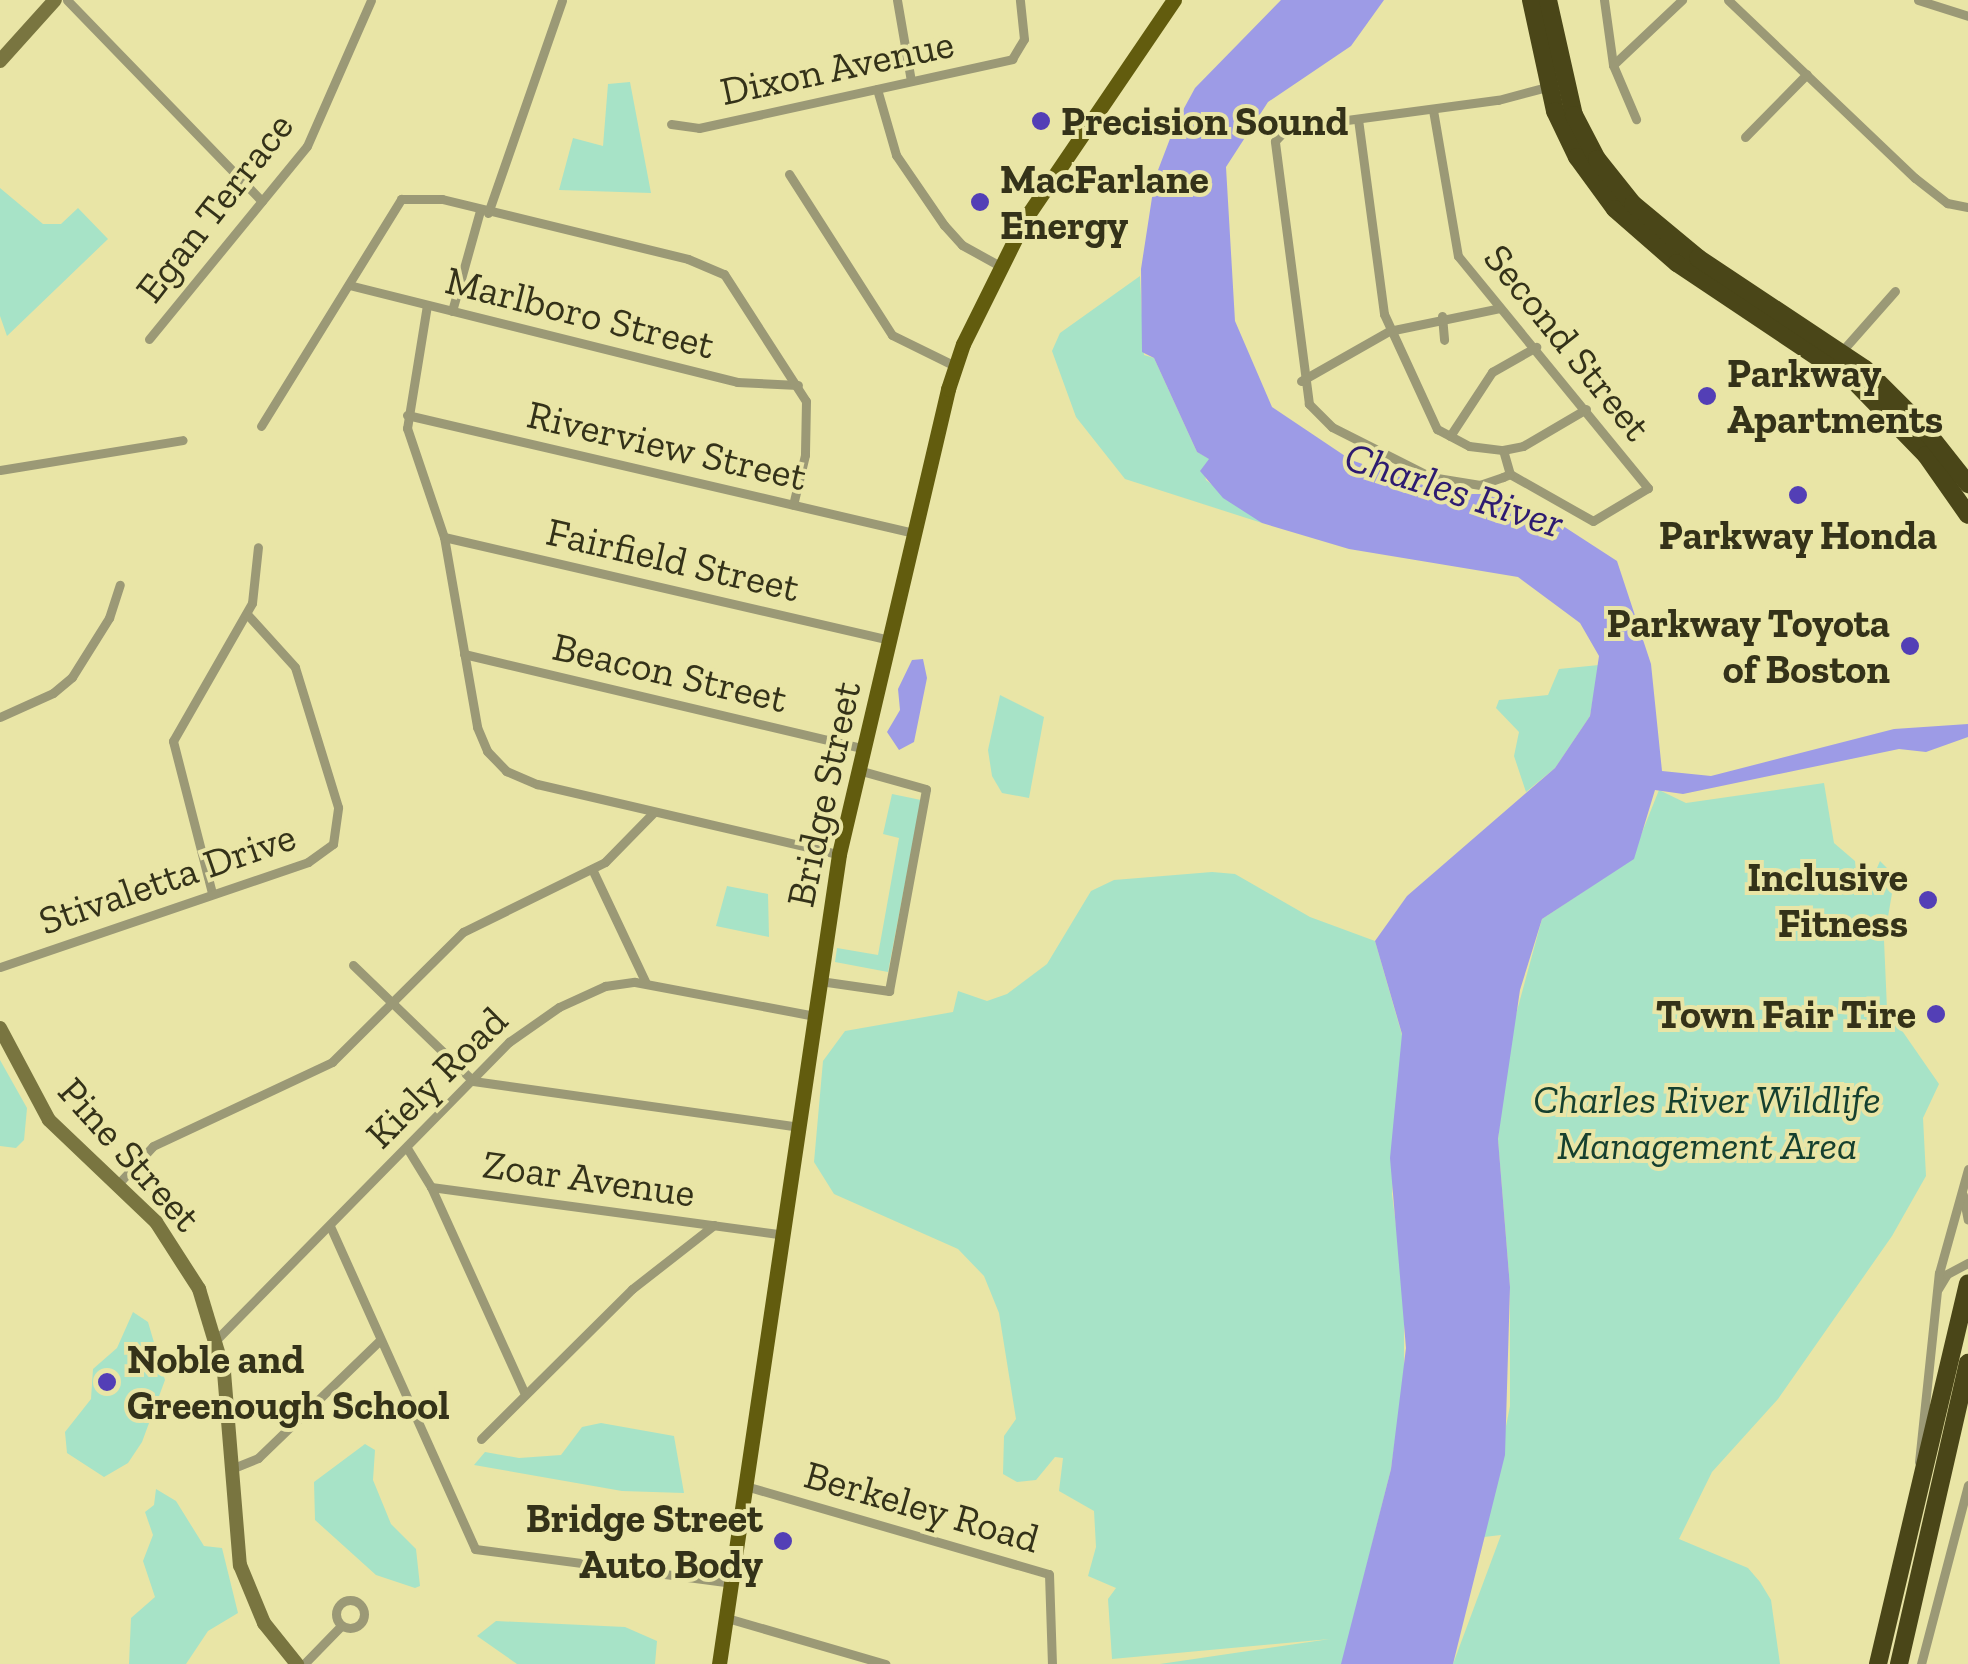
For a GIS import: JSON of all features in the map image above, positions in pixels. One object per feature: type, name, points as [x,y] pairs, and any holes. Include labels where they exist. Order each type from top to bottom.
[{"type":"highway","points":[[1531,0],[1547,87],[1577,157],[1628,223],[1684,268],[1854,382],[1912,438],[1968,515]]},
{"type":"highway","points":[[1548,0],[1570,104],[1617,186],[1681,246],[1842,350],[1906,408],[1968,484]]},
{"type":"highway","points":[[1878,1664],[1968,1283]]},
{"type":"highway","points":[[1899,1664],[1968,1363]]},
{"type":"main road","name":"Bridge Street","points":[[719,1664],[749,1487],[839,854],[954,366],[1000,266],[1054,170],[1174,0]]},
{"type":"street","points":[[1,59],[54,0]]},
{"type":"street","points":[[67,0],[262,201]]},
{"type":"street","name":"Egan Terrace","points":[[149,339],[307,146],[371,0]]},
{"type":"street","points":[[452,312],[484,212],[562,0]]},
{"type":"street","points":[[898,0],[911,81]]},
{"type":"street","name":"Dixon Avenue","points":[[671,124],[699,128],[1012,59],[1024,39],[1020,0]]},
{"type":"street","points":[[1604,0],[1614,65],[1636,119]]},
{"type":"street","points":[[1614,65],[1682,0]]},
{"type":"street","points":[[1728,0],[1926,187],[1947,203],[1968,208]]},
{"type":"street","points":[[1918,0],[1968,14]]},
{"type":"street","points":[[1745,136],[1806,74]]},
{"type":"street","points":[[1503,450],[1510,474],[1480,485],[1394,463],[1332,427],[1309,404],[1301,381],[1274,142],[1287,128],[1433,110],[1547,87]]},
{"type":"street","points":[[876,89],[896,155],[944,225],[962,245],[1000,266]]},
{"type":"street","name":"Second Street","points":[[1433,110],[1458,256],[1648,488],[1593,521],[1510,474]]},
{"type":"street","points":[[1358,119],[1389,331],[1415,394],[1437,429],[1469,446],[1503,450],[1523,446],[1586,409]]},
{"type":"street","points":[[789,174],[892,335],[954,366]]},
{"type":"street","points":[[261,426],[401,199],[442,199],[717,269],[798,386],[809,416],[794,505]]},
{"type":"street","name":"Marlboro Street","points":[[349,285],[736,382],[798,386]]},
{"type":"street","points":[[1842,350],[1895,291]]},
{"type":"street","points":[[427,306],[407,415],[444,537],[481,740],[506,771],[654,812],[839,854]]},
{"type":"street","points":[[1301,381],[1389,331],[1442,316],[1500,308]]},
{"type":"street","points":[[1442,316],[1444,340]]},
{"type":"street","points":[[1450,436],[1492,372],[1536,347]]},
{"type":"street","name":"Riverview Street","points":[[407,415],[914,533]]},
{"type":"street","points":[[0,470],[182,440]]},
{"type":"street","name":"Fairfield Street","points":[[444,537],[889,640]]},
{"type":"street","points":[[212,893],[173,742],[247,614],[258,547]]},
{"type":"street","points":[[0,717],[53,693],[72,677],[105,626],[120,584]]},
{"type":"street","name":"Stivaletta Drive","points":[[0,967],[323,855],[340,827],[295,666],[247,614]]},
{"type":"street","name":"Beacon Street","points":[[464,654],[864,748]]},
{"type":"street","points":[[820,981],[889,991],[926,789],[858,770]]},
{"type":"street","points":[[119,1183],[153,1146],[332,1062],[463,932],[592,869],[627,846],[654,812]]},
{"type":"street","points":[[592,869],[646,983]]},
{"type":"street","points":[[354,965],[473,1080],[800,1127]]},
{"type":"street","name":"Kiely Road","points":[[217,1339],[509,1042],[558,1007],[605,986],[646,983],[815,1016]]},
{"type":"street","name":"Pine Street","points":[[0,1028],[49,1120],[119,1183],[184,1261],[217,1339],[244,1580],[272,1634],[300,1664]]},
{"type":"street","name":"Zoar Avenue","points":[[407,1148],[430,1187],[784,1235]]},
{"type":"street","points":[[1917,1499],[1934,1298],[1968,1168]]},
{"type":"street","points":[[1964,1182],[1968,1220]]},
{"type":"street","points":[[430,1187],[524,1392]]},
{"type":"street","points":[[481,1439],[524,1392],[632,1289],[714,1225]]},
{"type":"street","points":[[330,1226],[475,1549],[734,1584]]},
{"type":"street","points":[[1934,1298],[1947,1274],[1968,1263]]},
{"type":"street","points":[[231,1469],[258,1458],[380,1341]]},
{"type":"street","points":[[1921,1664],[1968,1485]]},
{"type":"street","name":"Berkeley Road","points":[[749,1487],[1049,1574],[1052,1664]]},
{"type":"street","points":[[727,1618],[885,1664]]},
{"type":"street","points":[[300,1664],[341,1626]]},
{"type":"green space","points":[[630,82],[651,193],[559,190],[573,138],[603,146],[608,84]]},
{"type":"green space","points":[[0,188],[43,224],[61,224],[78,208],[108,239],[7,336],[0,316]]},
{"type":"green space","points":[[1140,276],[1144,355],[1154,358],[1197,452],[1210,459],[1203,468],[1206,480],[1262,523],[1125,479],[1076,417],[1052,351],[1060,333]]},
{"type":"green space","points":[[1599,665],[1590,716],[1555,768],[1526,792],[1514,756],[1519,732],[1496,708],[1499,700],[1548,695],[1559,669]]},
{"type":"green space","points":[[1000,695],[1044,717],[1029,798],[1002,793],[992,776],[988,750]]},
{"type":"green space","name":"Charles River Wildlife Management Area","points":[[1824,783],[1834,843],[1855,861],[1857,882],[1871,882],[1880,861],[1895,876],[1884,940],[1887,1009],[1939,1084],[1923,1118],[1926,1176],[1892,1236],[1778,1399],[1712,1472],[1679,1539],[1748,1568],[1760,1582],[1771,1600],[1780,1664],[1453,1664],[1501,1535],[1484,1537],[1510,1406],[1510,1287],[1498,1140],[1506,1051],[1542,919],[1631,860],[1659,790],[1686,803]]},
{"type":"green space","points":[[892,794],[921,800],[888,972],[835,962],[837,948],[878,955],[899,838],[883,834]]},
{"type":"green space","points":[[1212,872],[1235,874],[1310,917],[1375,941],[1404,1042],[1392,1194],[1404,1288],[1404,1378],[1391,1469],[1342,1664],[1160,1664],[1330,1639],[1112,1659],[1108,1599],[1116,1588],[1088,1576],[1096,1547],[1094,1511],[1059,1491],[1063,1458],[1055,1457],[1036,1480],[1017,1482],[1003,1474],[1004,1436],[1016,1419],[999,1313],[984,1276],[958,1249],[834,1194],[814,1162],[823,1061],[845,1031],[953,1012],[958,991],[987,1001],[1007,994],[1047,964],[1091,891],[1114,880]]},
{"type":"green space","points":[[727,886],[768,894],[769,937],[716,926]]},
{"type":"green space","points":[[0,1060],[27,1108],[24,1140],[16,1148],[0,1146]]},
{"type":"green space","points":[[133,1312],[148,1322],[165,1380],[142,1442],[128,1463],[104,1477],[67,1453],[65,1432],[91,1399],[93,1369],[117,1348]]},
{"type":"green space","points":[[601,1423],[674,1436],[684,1493],[622,1491],[474,1465],[485,1452],[519,1458],[561,1455],[582,1427]]},
{"type":"green space","points":[[365,1444],[375,1450],[373,1480],[391,1524],[416,1549],[420,1586],[415,1588],[376,1575],[315,1520],[314,1482]]},
{"type":"green space","points":[[156,1489],[176,1501],[204,1546],[222,1548],[238,1613],[208,1631],[186,1664],[129,1664],[131,1618],[155,1597],[143,1561],[153,1535],[145,1512],[154,1505]]},
{"type":"green space","points":[[496,1621],[625,1627],[657,1641],[655,1664],[517,1664],[477,1636]]},
{"type":"shaded area","points":[[1281,0],[1384,0],[1351,46],[1268,102],[1226,167],[1235,321],[1272,407],[1351,460],[1449,494],[1484,494],[1543,513],[1617,561],[1651,664],[1662,771],[1711,776],[1894,729],[1968,724],[1968,737],[1926,752],[1899,749],[1683,794],[1655,790],[1634,859],[1542,919],[1520,990],[1498,1139],[1510,1287],[1505,1455],[1453,1664],[1341,1664],[1391,1469],[1406,1348],[1390,1158],[1402,1034],[1375,941],[1407,896],[1555,768],[1590,716],[1599,656],[1580,623],[1518,577],[1349,549],[1262,523],[1223,498],[1200,471],[1209,459],[1197,452],[1154,358],[1142,352],[1141,269],[1155,178],[1176,123],[1195,88]]},
{"type":"shaded area","points":[[923,659],[927,678],[914,742],[899,750],[887,732],[900,710],[898,689],[912,660]]},
{"type":"place","name":"Precision Sound","points":[[1041,121]]},
{"type":"place","name":"MacFarlane Energy","points":[[980,202]]},
{"type":"place","name":"Parkway Apartments","points":[[1707,396]]},
{"type":"place","name":"Parkway Honda","points":[[1798,495]]},
{"type":"place","name":"Parkway Toyota of Boston","points":[[1910,646]]},
{"type":"place","name":"Inclusive Fitness","points":[[1928,900]]},
{"type":"place","name":"Town Fair Tire","points":[[1936,1014]]},
{"type":"place","name":"Noble and Greenough School","points":[[107,1382]]},
{"type":"place","name":"Bridge Street Auto Body","points":[[783,1541]]},
{"type":"water label","name":"Charles River","points":[[1454,490]]}]
